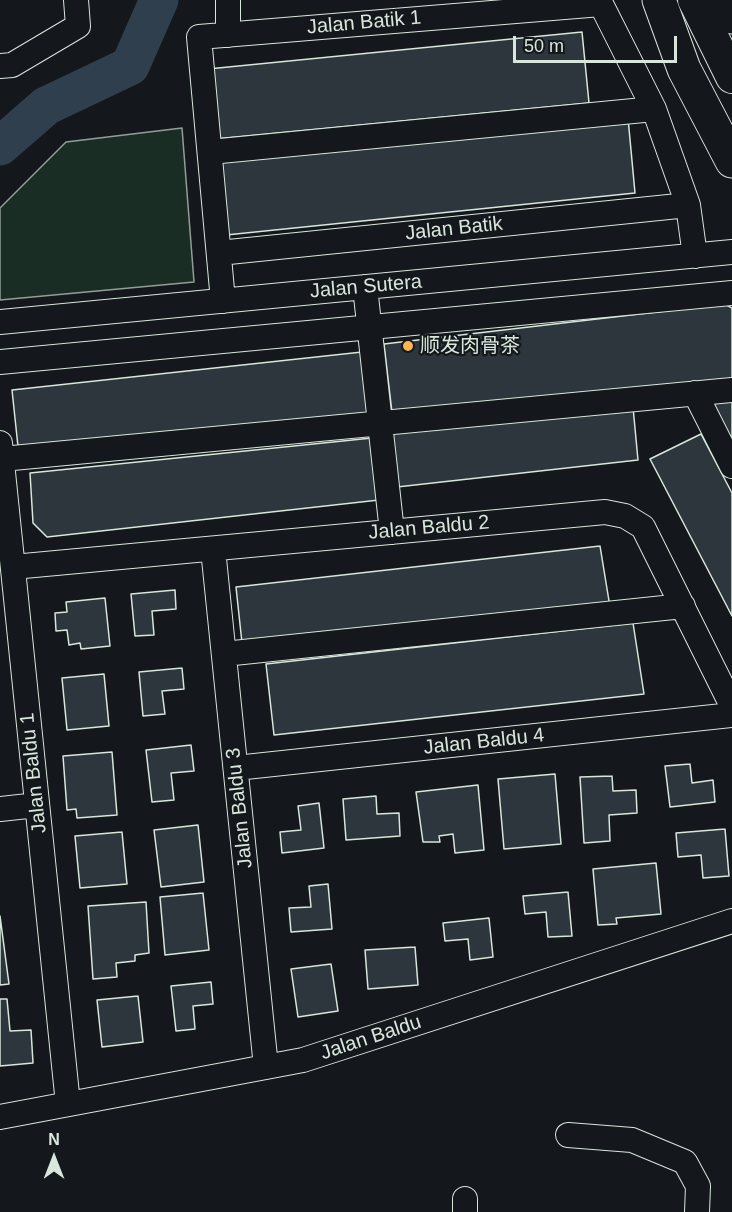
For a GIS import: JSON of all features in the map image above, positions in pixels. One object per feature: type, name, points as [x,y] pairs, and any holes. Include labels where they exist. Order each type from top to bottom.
[{"type":"highway","points":[[659,0],[662,15],[684,69],[732,161]]},
{"type":"highway","points":[[723,0],[732,17]]},
{"type":"main road","points":[[694,0],[732,77]]},
{"type":"street","points":[[0,66],[12,65],[78,27],[76,0]]},
{"type":"street","points":[[228,0],[228,35]]},
{"type":"street","points":[[600,2],[654,109],[688,205],[695,256]]},
{"type":"street","name":"Jalan Batik 1","points":[[210,152],[199,37],[600,2]]},
{"type":"street","points":[[223,301],[210,152],[654,109]]},
{"type":"street","name":"Jalan Batik","points":[[219,253],[688,205]]},
{"type":"street","name":"Jalan Sutera","points":[[0,322],[732,252]]},
{"type":"street","points":[[365,287],[392,532]]},
{"type":"street","points":[[0,362],[732,293]]},
{"type":"street","points":[[1,451],[380,423],[732,390]]},
{"type":"street","points":[[695,393],[732,466]]},
{"type":"street","name":"Jalan Baldu 1","points":[[1,451],[68,1104]]},
{"type":"street","name":"Jalan Baldu 2","points":[[13,567],[605,512],[625,516],[643,527],[683,606],[723,665],[732,706]]},
{"type":"street","name":"Jalan Baldu 3","points":[[213,549],[266,1067]]},
{"type":"street","points":[[224,654],[683,606]]},
{"type":"street","name":"Jalan Baldu 4","points":[[236,768],[732,715]]},
{"type":"street","points":[[0,809],[37,805]]},
{"type":"street","name":"Jalan Baldu","points":[[0,1118],[303,1060],[732,921]]},
{"type":"street","points":[[568,1135],[632,1140],[685,1162],[698,1186],[697,1212]]},
{"type":"green space","points":[[182,128],[194,282],[0,300],[0,208],[66,142]]},
{"type":"building","points":[[582,32],[589,103],[215,139],[208,69]]},
{"type":"building","points":[[628,118],[635,193],[226,235],[219,160]]},
{"type":"building","points":[[725,304],[732,308],[732,381],[393,421],[384,344]]},
{"type":"building","points":[[362,352],[369,417],[19,456],[12,390]]},
{"type":"building","points":[[732,395],[732,455],[702,400]]},
{"type":"building","points":[[633,407],[638,460],[397,487],[391,433]]},
{"type":"building","points":[[701,434],[732,493],[732,616],[650,459]]},
{"type":"building","points":[[372,438],[379,500],[47,537],[33,523],[30,473]]},
{"type":"building","points":[[600,546],[610,607],[242,643],[236,587]]},
{"type":"building","points":[[175,590],[176,609],[152,611],[154,635],[135,636],[131,594]]},
{"type":"building","points":[[105,598],[110,646],[81,649],[80,643],[69,645],[67,630],[56,631],[55,613],[67,612],[66,602]]},
{"type":"building","points":[[633,623],[644,694],[274,735],[266,664]]},
{"type":"building","points":[[182,668],[184,689],[162,691],[165,714],[143,716],[139,672]]},
{"type":"building","points":[[104,674],[109,726],[67,730],[62,678]]},
{"type":"building","points":[[191,745],[194,771],[171,773],[174,800],[152,802],[146,750]]},
{"type":"building","points":[[112,752],[117,815],[77,818],[76,809],[67,810],[63,756]]},
{"type":"building","points":[[690,764],[692,783],[713,780],[715,802],[670,807],[665,766]]},
{"type":"building","points":[[555,774],[561,844],[504,849],[498,779]]},
{"type":"building","points":[[612,776],[613,791],[636,790],[637,813],[609,815],[610,841],[584,843],[580,777]]},
{"type":"building","points":[[478,785],[484,850],[455,853],[453,834],[439,836],[440,842],[423,842],[416,792]]},
{"type":"building","points":[[376,796],[377,814],[399,813],[400,836],[346,840],[343,799]]},
{"type":"building","points":[[319,803],[324,848],[282,853],[280,832],[301,830],[298,806]]},
{"type":"building","points":[[198,825],[204,882],[161,887],[154,830]]},
{"type":"building","points":[[725,829],[729,876],[703,878],[701,855],[678,857],[676,833]]},
{"type":"building","points":[[122,832],[127,884],[80,888],[75,836]]},
{"type":"building","points":[[656,863],[661,914],[616,918],[617,924],[598,925],[593,869]]},
{"type":"building","points":[[328,884],[332,929],[291,932],[289,908],[311,907],[309,886]]},
{"type":"building","points":[[568,892],[572,936],[548,937],[546,912],[525,914],[523,896]]},
{"type":"building","points":[[203,893],[209,950],[165,955],[160,897]]},
{"type":"building","points":[[146,902],[149,953],[135,955],[135,961],[116,963],[117,977],[93,979],[88,906]]},
{"type":"building","points":[[0,916],[9,984],[0,985]]},
{"type":"building","points":[[489,918],[493,957],[470,960],[468,939],[445,941],[443,923]]},
{"type":"building","points":[[415,947],[418,985],[368,989],[365,950]]},
{"type":"building","points":[[331,964],[338,1011],[298,1017],[291,969]]},
{"type":"building","points":[[211,982],[213,1004],[193,1006],[195,1029],[176,1031],[171,986]]},
{"type":"building","points":[[138,996],[143,1042],[102,1047],[97,1000]]},
{"type":"building","points":[[0,999],[7,999],[10,1031],[31,1030],[33,1063],[0,1066]]},
{"type":"waterway","points":[[0,146],[46,106],[130,66],[159,0]]},
{"type":"place","name":"顺发肉骨茶","points":[[408,346]]}]
